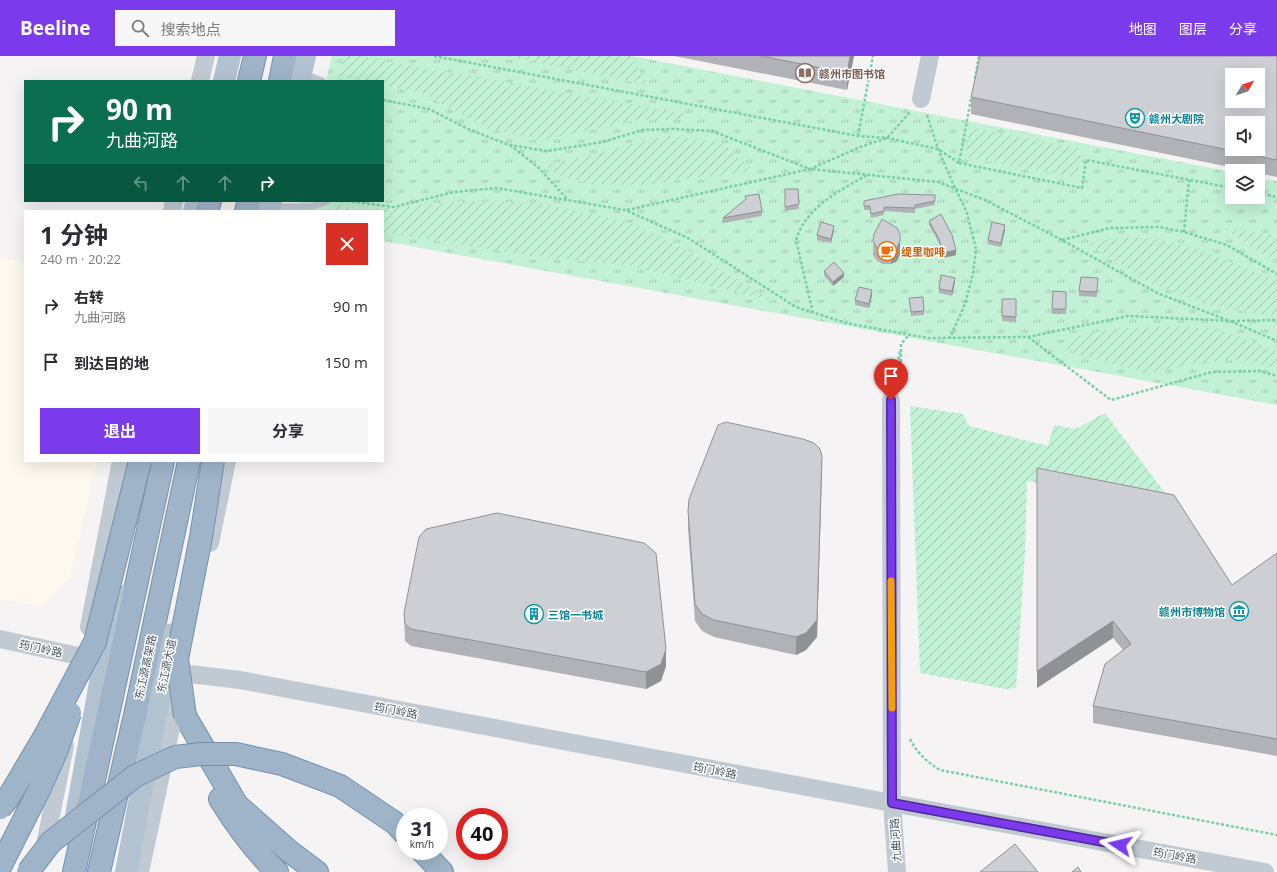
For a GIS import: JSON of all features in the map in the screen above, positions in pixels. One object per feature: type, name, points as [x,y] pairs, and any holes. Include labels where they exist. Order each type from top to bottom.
[{"type":"highway","points":[[285,56],[298,77]]},
{"type":"highway","points":[[0,867],[40,788],[56,752],[89,649],[140,462]]},
{"type":"highway","points":[[74,872],[163,462]]},
{"type":"highway","name":"东江源高架路","points":[[99,872],[135,715],[189,462]]},
{"type":"highway","points":[[212,462],[201,538],[178,659],[185,716],[196,753],[212,788],[236,825],[270,866],[277,872]]},
{"type":"highway","points":[[0,808],[7,800],[46,734],[89,649]]},
{"type":"highway","points":[[185,716],[237,805],[289,851],[317,872]]},
{"type":"highway","points":[[28,872],[51,842],[135,776],[175,757],[201,754],[236,754],[282,764],[340,786],[396,825]]},
{"type":"highway","points":[[431,860],[442,872]]},
{"type":"main road","points":[[224,80],[230,56]]},
{"type":"main road","points":[[65,872],[140,462]]},
{"type":"main road","name":"东江源大道","points":[[126,872],[173,671],[212,462]]},
{"type":"street","points":[[200,80],[206,56]]},
{"type":"street","points":[[298,77],[313,56]]},
{"type":"street","points":[[921,99],[930,56]]},
{"type":"street","name":"九曲河路","points":[[896,396],[892,803],[897,872]]},
{"type":"street","points":[[40,872],[89,649],[121,462]]},
{"type":"street","points":[[140,872],[173,671],[227,462]]},
{"type":"street","name":"筠门岭路","points":[[0,639],[89,649]]},
{"type":"street","name":"筠门岭路","points":[[173,671],[256,683],[1265,872]]},
{"type":"lane","points":[[277,206],[310,208],[325,202]]},
{"type":"path","points":[[434,56],[858,136],[887,138],[938,149],[959,164],[1082,188],[1086,160],[1225,187]]},
{"type":"path","points":[[858,136],[873,56]]},
{"type":"path","points":[[973,87],[979,56]]},
{"type":"path","points":[[959,164],[972,94]]},
{"type":"path","points":[[626,210],[810,169],[860,147],[887,138],[921,99]]},
{"type":"path","points":[[921,99],[938,149],[967,213],[976,249],[973,274],[965,304],[950,338]]},
{"type":"path","points":[[384,100],[429,109],[468,129],[509,145],[547,151],[602,142],[642,130],[673,129],[712,131],[810,169],[938,182],[985,200],[1062,240],[1156,293],[1230,321],[1277,341]]},
{"type":"path","points":[[509,145],[539,168],[568,200]]},
{"type":"path","points":[[813,313],[796,240],[799,229],[814,210],[832,195],[868,175]]},
{"type":"path","points":[[1184,232],[1189,180]]},
{"type":"path","points":[[355,202],[394,207],[454,192],[497,188],[626,210],[688,238],[796,307],[846,323],[928,338],[1028,337],[1128,316],[1230,321],[1277,320]]},
{"type":"path","points":[[1265,195],[1277,197]]},
{"type":"path","points":[[1062,240],[1110,228],[1160,227],[1184,232],[1227,245],[1277,274]]},
{"type":"path","points":[[896,396],[901,344],[909,335]]},
{"type":"path","points":[[1028,337],[1111,400],[1212,372],[1260,371],[1277,376]]},
{"type":"path","points":[[896,396],[901,344]]},
{"type":"path","points":[[909,737],[927,762],[940,770],[1277,835]]},
{"type":"shaded area","points":[[0,257],[24,262],[24,462],[97,462],[70,578],[41,607],[0,599]]},
{"type":"green space","points":[[332,56],[632,56],[1225,171],[1225,204],[1265,204],[1265,179],[1277,181],[1277,405],[384,241],[384,210],[297,210],[300,202],[384,202],[384,80],[326,80]]},
{"type":"green space","points":[[344,56],[357,56],[686,114],[683,120],[638,120],[543,140],[486,128],[422,93],[384,85],[384,80],[359,80],[339,76]]},
{"type":"green space","points":[[505,56],[632,56],[648,85]]},
{"type":"green space","points":[[970,127],[1082,149],[1077,178],[965,157]]},
{"type":"green space","points":[[669,136],[721,142],[754,171],[642,185],[587,184],[553,173],[545,165],[638,143]]},
{"type":"green space","points":[[468,201],[540,203],[635,224],[691,252],[776,302],[632,266],[530,256],[384,232],[384,210],[360,210]]},
{"type":"green space","points":[[333,203],[360,210],[332,210]]},
{"type":"green space","points":[[1221,227],[1277,236],[1277,263]]},
{"type":"green space","points":[[1126,237],[1167,241],[1186,246],[1222,258],[1277,281],[1277,314],[1263,315],[1212,306],[1148,282],[1088,244]]},
{"type":"green space","points":[[1179,326],[1214,329],[1251,340],[1277,352],[1277,368],[1236,360],[1196,363],[1149,373],[1076,354],[1066,348],[1068,339],[1095,332],[1123,328]]},
{"type":"green space","points":[[910,406],[963,414],[969,426],[1048,446],[1054,425],[1076,429],[1105,413],[1177,509],[1027,481],[1025,552],[1016,688],[1006,689],[920,673]]},
{"type":"building","points":[[761,56],[850,56],[847,73]]},
{"type":"building","name":"赣州大剧院","points":[[980,56],[1277,56],[1277,160],[1258,156],[1265,156],[1265,116],[1225,116],[1225,149],[971,97]]},
{"type":"building","points":[[785,189],[798,189],[799,204],[785,207]]},
{"type":"building","points":[[759,194],[762,211],[723,218],[746,199],[745,196]]},
{"type":"building","points":[[898,194],[935,195],[935,201],[915,205],[915,208],[884,207],[884,211],[871,214],[870,206],[864,206],[864,201]]},
{"type":"building","points":[[941,214],[952,235],[956,250],[943,253],[939,239],[929,221]]},
{"type":"building","points":[[882,219],[897,228],[900,234],[900,241],[897,248],[891,251],[883,251],[877,248],[873,241],[874,234]]},
{"type":"building","points":[[821,222],[834,226],[831,239],[817,235]]},
{"type":"building","points":[[992,222],[1005,225],[1001,243],[988,240]]},
{"type":"building","points":[[834,262],[844,273],[833,282],[824,271]]},
{"type":"building","points":[[941,275],[955,278],[952,291],[939,289]]},
{"type":"building","points":[[1081,277],[1098,278],[1097,292],[1079,291]]},
{"type":"building","points":[[859,287],[872,290],[869,304],[855,300]]},
{"type":"building","points":[[1053,291],[1066,292],[1066,309],[1052,309]]},
{"type":"building","points":[[923,297],[924,311],[911,312],[909,298]]},
{"type":"building","points":[[1002,299],[1016,299],[1016,317],[1002,316]]},
{"type":"building","points":[[726,422],[803,439],[814,443],[820,449],[822,456],[817,620],[806,633],[796,637],[714,620],[702,614],[695,604],[688,511],[689,499],[718,425]]},
{"type":"building","points":[[1037,468],[1174,495],[1232,585],[1277,553],[1277,739],[1093,706],[1105,664],[1131,644],[1113,621],[1037,671]]},
{"type":"building","name":"三馆一书城","points":[[497,513],[644,543],[656,553],[666,649],[661,664],[646,672],[411,629],[405,624],[404,613],[419,537],[426,529]]},
{"type":"building","points":[[1015,844],[1038,872],[980,872]]},
{"type":"building","points":[[1078,867],[1081,872],[1072,872]]},
{"type":"slow traffic","points":[[891,581],[892,708]]},
{"type":"place","name":"赣州市图书馆","points":[[805,73]]},
{"type":"place","name":"赣州大剧院","points":[[1135,118]]},
{"type":"place","name":"缇里咖啡","points":[[887,251]]},
{"type":"place","name":"赣州市博物馆","points":[[1239,611]]},
{"type":"place","name":"三馆一书城","points":[[534,614]]},
{"type":"route","points":[[891,400],[892,803],[1120,845]]}]
